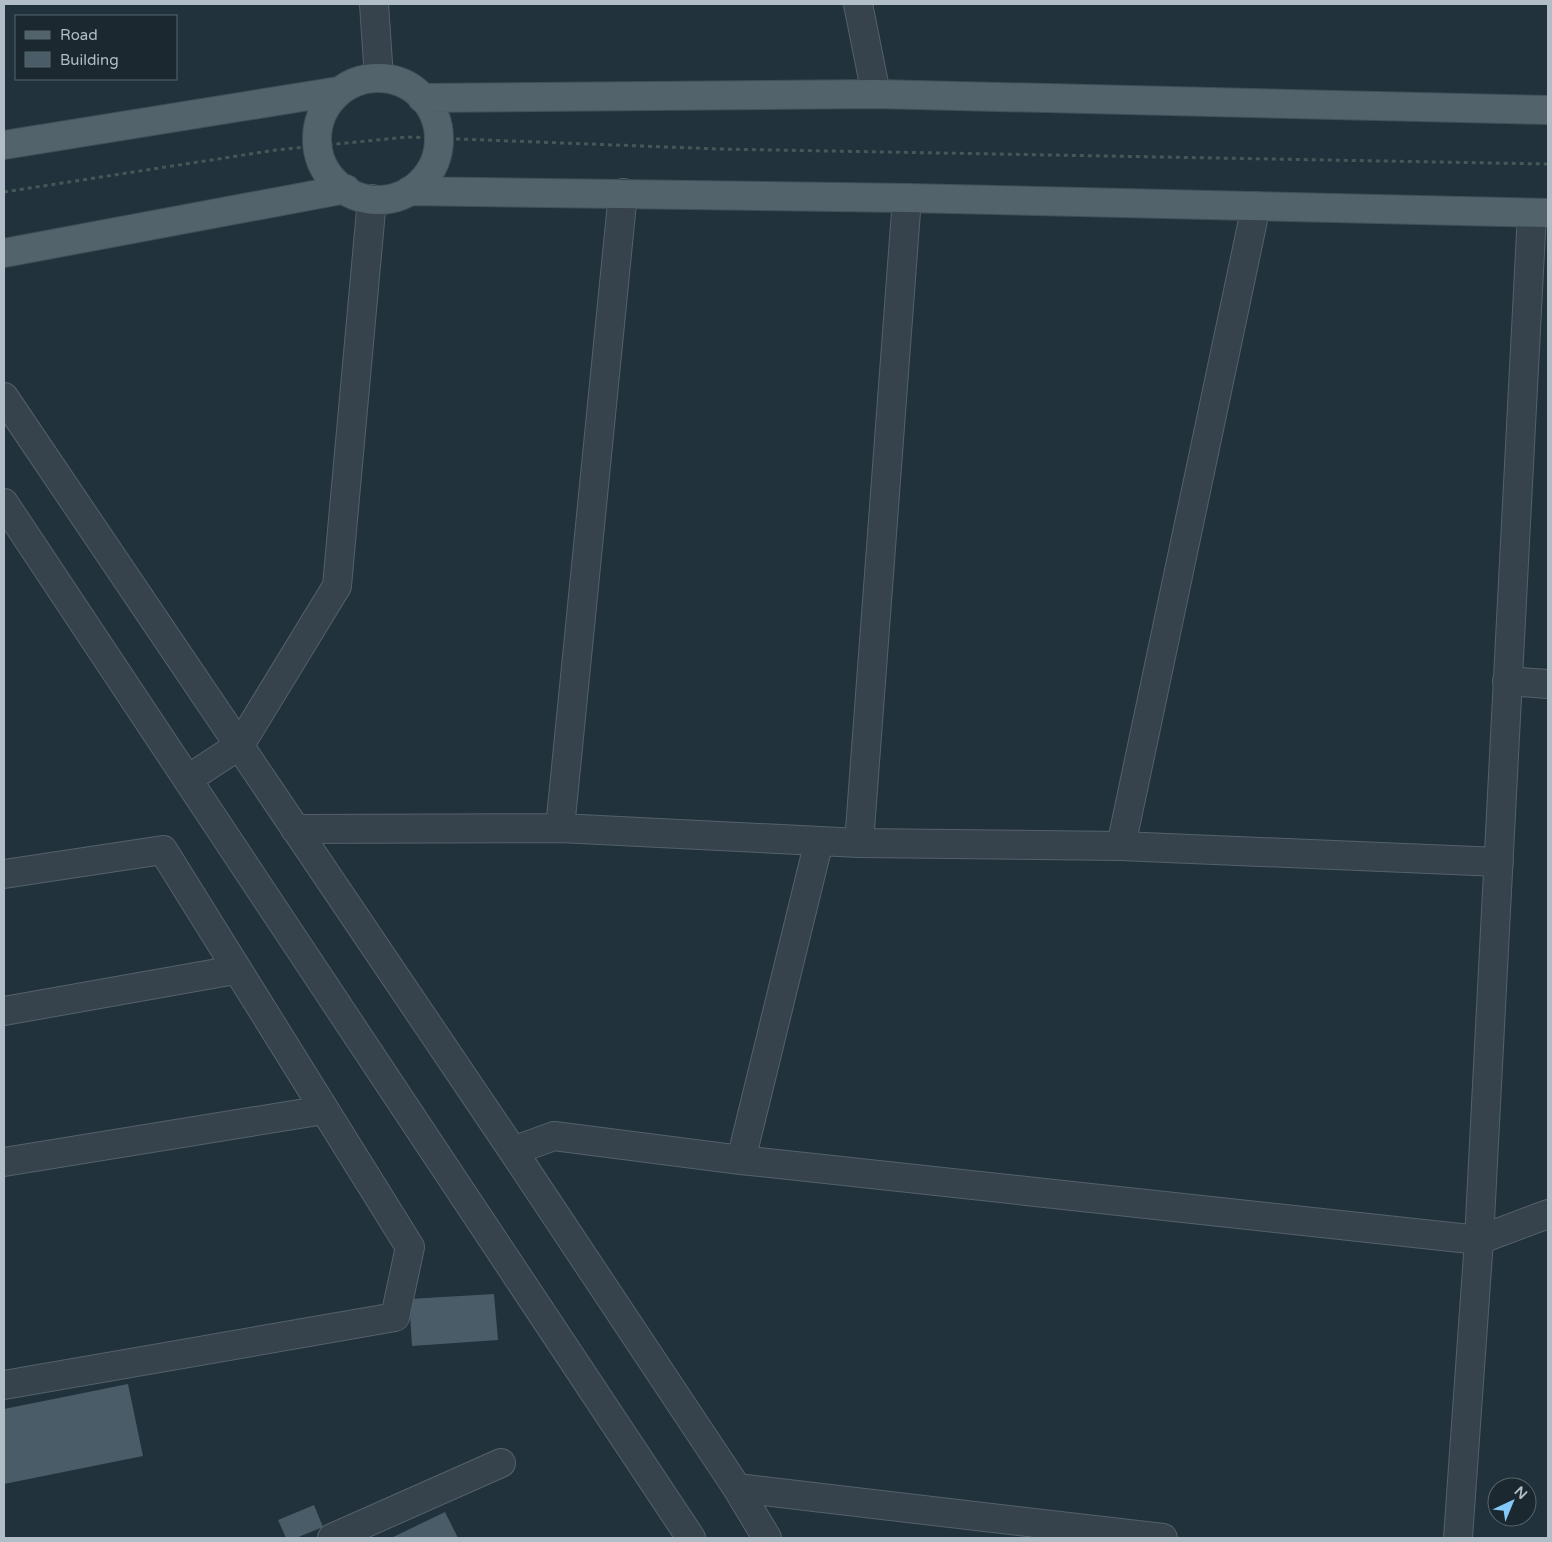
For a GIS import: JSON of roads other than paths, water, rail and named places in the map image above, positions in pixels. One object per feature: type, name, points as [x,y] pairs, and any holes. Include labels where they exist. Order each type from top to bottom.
[{"type":"main road","points":[[379,78],[399,82],[422,98],[430,107],[437,125],[438,138],[434,163],[424,179],[409,191],[391,198],[372,199],[353,194],[337,184],[324,168],[317,145],[318,126],[325,107],[339,91],[358,80],[379,78]]},
{"type":"main road","points":[[4,145],[339,91]]},
{"type":"main road","points":[[422,98],[876,94],[1548,110]]},
{"type":"main road","points":[[4,253],[346,189]]},
{"type":"main road","points":[[409,191],[907,198],[1540,213]]},
{"type":"street","points":[[374,4],[379,78]]},
{"type":"street","points":[[858,4],[876,94]]},
{"type":"street","points":[[560,828],[623,193]]},
{"type":"street","points":[[859,843],[907,198]]},
{"type":"street","points":[[188,780],[240,745],[337,586],[372,199]]},
{"type":"street","points":[[1121,846],[1256,206]]},
{"type":"street","points":[[1458,1538],[1479,1240],[1507,681],[1540,213]]},
{"type":"street","points":[[4,397],[513,1151],[737,1488],[767,1538]]},
{"type":"street","points":[[4,502],[691,1538]]},
{"type":"street","points":[[1507,681],[1548,684]]},
{"type":"street","points":[[295,829],[560,828],[859,843],[1121,846],[1499,862]]},
{"type":"street","points":[[741,1160],[818,841]]},
{"type":"street","points":[[4,874],[163,850],[410,1247],[395,1317],[4,1385]]},
{"type":"street","points":[[4,1011],[236,970]]},
{"type":"street","points":[[4,1162],[324,1110]]},
{"type":"street","points":[[513,1151],[554,1136],[741,1160],[1479,1240],[1548,1214]]},
{"type":"street","points":[[332,1538],[501,1463]]},
{"type":"street","points":[[737,1488],[1163,1538]]}]
